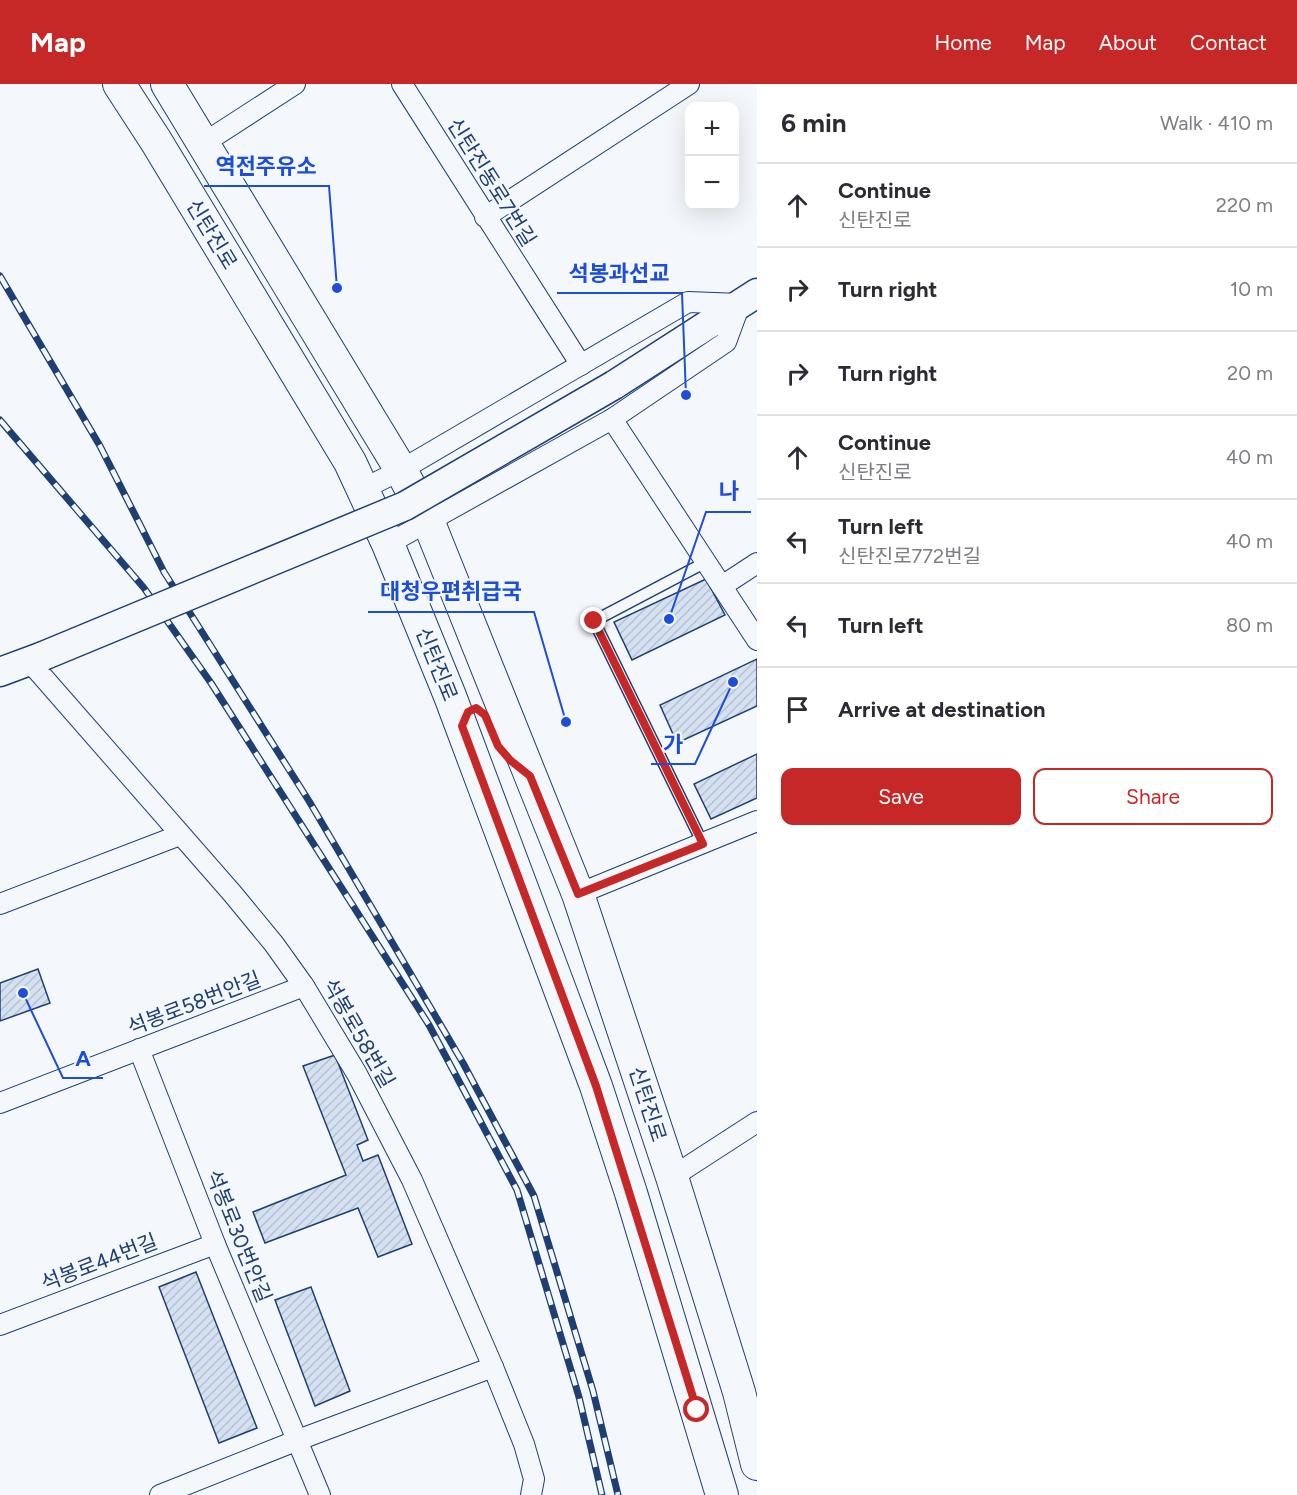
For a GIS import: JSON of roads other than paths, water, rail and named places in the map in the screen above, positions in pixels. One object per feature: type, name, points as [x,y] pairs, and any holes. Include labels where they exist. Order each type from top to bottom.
[{"type":"main road","name":"신탄진로","points":[[119,84],[156,141],[344,452],[388,544],[462,726],[596,1086],[631,1193],[722,1495]]},
{"type":"main road","name":"신탄진로","points":[[167,84],[402,470],[429,523],[578,894],[672,1177],[748,1387],[757,1464]]},
{"type":"main road","points":[[1,669],[36,658],[405,506],[614,385],[749,299]]},
{"type":"main road","points":[[462,726],[468,712],[476,708],[485,715],[498,746],[510,760],[530,776]]},
{"type":"street","points":[[204,143],[295,84]]},
{"type":"street","name":"신탄진동로7번길","points":[[402,84],[581,365]]},
{"type":"street","points":[[485,217],[689,84]]},
{"type":"street","points":[[363,489],[402,470],[688,302],[749,299]]},
{"type":"street","points":[[388,544],[612,419],[726,342],[749,299]]},
{"type":"street","points":[[612,419],[757,640]]},
{"type":"street","points":[[722,586],[757,563]]},
{"type":"street","name":"석봉로58번길","points":[[36,658],[180,835],[274,944],[304,986],[357,1074],[412,1180],[493,1367],[524,1444],[534,1479],[531,1495]]},
{"type":"street","points":[[578,894],[757,821]]},
{"type":"street","points":[[0,904],[180,835]]},
{"type":"street","name":"석봉로58번안길","points":[[0,1103],[304,986]]},
{"type":"street","name":"석봉로30번안길","points":[[139,1049],[214,1244],[320,1495]]},
{"type":"street","points":[[672,1177],[757,1122]]},
{"type":"street","name":"석봉로44번길","points":[[0,1325],[214,1244]]},
{"type":"street","points":[[160,1495],[298,1440],[493,1367]]},
{"type":"lane","points":[[703,844],[594,621],[706,562]]},
{"type":"railway","points":[[0,276],[100,446],[164,572],[309,801],[463,1063],[534,1196],[593,1391],[618,1495]]},
{"type":"railway","points":[[0,420],[144,588],[211,683],[429,1025],[517,1190],[579,1397],[602,1495]]},
{"type":"place","name":"역전주유소","points":[[337,288]]},
{"type":"place","name":"석봉과선교","points":[[686,395]]},
{"type":"place","name":"나","points":[[669,619]]},
{"type":"place","name":"가","points":[[733,682]]},
{"type":"place","name":"대청우편취급국","points":[[566,722]]},
{"type":"place","name":"A","points":[[23,993]]}]
